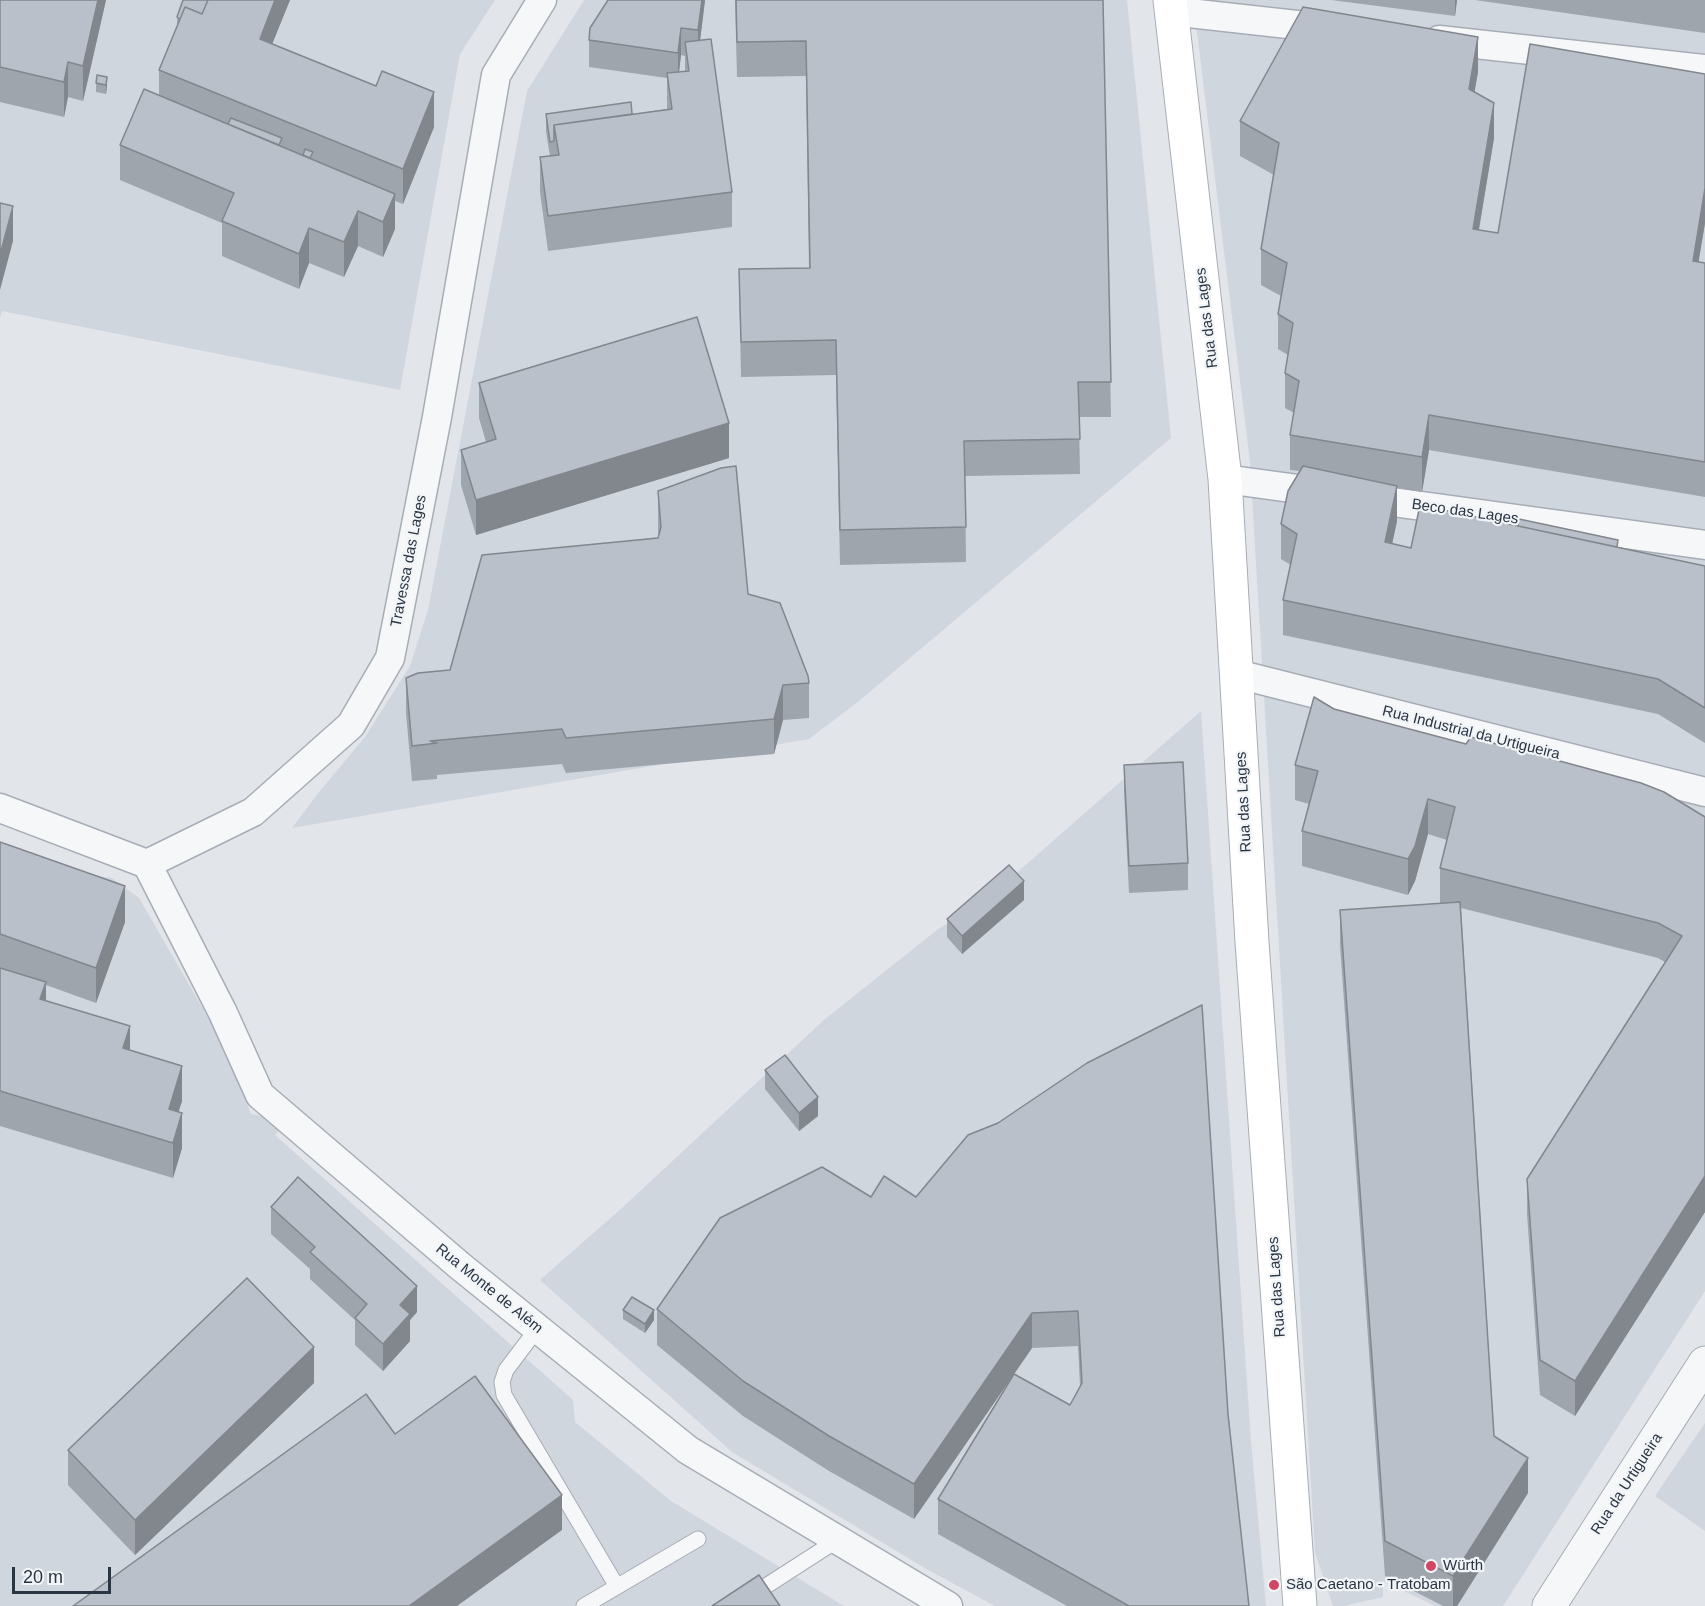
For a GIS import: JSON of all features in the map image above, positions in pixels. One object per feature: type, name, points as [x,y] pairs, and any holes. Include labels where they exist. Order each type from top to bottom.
[{"type":"main road","name":"Rua das Lages","points":[[1170,6],[1225,479],[1252,942],[1300,1606]]},
{"type":"street","name":"Travessa das Lages","points":[[147,864],[253,812],[351,725],[390,658],[437,417],[496,75],[542,0]]},
{"type":"street","points":[[1170,6],[1361,32]]},
{"type":"street","points":[[1408,37],[1705,69]]},
{"type":"street","name":"Beco das Lages","points":[[1225,479],[1705,545]]},
{"type":"street","name":"Rua Industrial da Urtigueira","points":[[1237,674],[1705,792]]},
{"type":"street","points":[[0,808],[147,864]]},
{"type":"street","name":"Rua Monte de Além","points":[[147,864],[223,1013],[260,1095],[460,1266],[688,1450],[948,1606]]},
{"type":"street","name":"Rua da Urtigueira","points":[[1549,1606],[1705,1362]]},
{"type":"lane","points":[[537,1329],[506,1370],[502,1382],[504,1395],[616,1585]]},
{"type":"lane","points":[[584,1606],[616,1585],[698,1539]]},
{"type":"lane","points":[[735,1606],[839,1539]]},
{"type":"shaded area","points":[[0,0],[495,0],[460,54],[400,390],[2,311],[0,318]]},
{"type":"shaded area","points":[[584,0],[1127,0],[1171,438],[859,701],[809,739],[292,828],[365,737],[410,666],[428,610],[527,91]]},
{"type":"shaded area","points":[[1193,0],[1705,0],[1705,1291],[1503,1606],[1435,1606],[1383,1581],[1383,1597],[1344,1606],[1333,1606],[1315,1553],[1250,462]]},
{"type":"shaded area","points":[[1201,711],[1251,1441],[1266,1606],[995,1606],[928,1570],[732,1452],[540,1280],[623,1207],[825,1019],[937,930],[996,891]]},
{"type":"shaded area","points":[[0,849],[53,871],[112,878],[139,898],[224,1045],[251,1114],[271,1118],[281,1128],[275,1135],[573,1400],[575,1422],[671,1501],[844,1606],[0,1606]]},
{"type":"shaded area","points":[[1705,1423],[1705,1531],[1655,1496]]},
{"type":"building","points":[[0,0],[98,0],[83,66],[68,62],[64,82],[0,67]]},
{"type":"building","points":[[183,0],[208,0],[202,14],[185,7],[180,19],[177,17]]},
{"type":"building","points":[[208,0],[275,0],[260,39],[376,86],[382,71],[434,92],[403,169],[159,70],[185,7],[202,14]]},
{"type":"building","points":[[608,0],[702,0],[698,30],[681,28],[678,53],[589,40],[590,28]]},
{"type":"building","points":[[736,0],[1103,0],[1111,382],[1078,382],[1080,439],[964,441],[966,527],[840,530],[836,340],[741,342],[739,269],[810,268],[806,41],[737,42]]},
{"type":"building","points":[[1303,7],[1478,37],[1469,89],[1494,103],[1473,229],[1498,233],[1530,44],[1705,74],[1705,188],[1693,261],[1705,263],[1705,462],[1429,415],[1422,457],[1290,435],[1299,381],[1285,373],[1293,323],[1278,314],[1287,263],[1261,249],[1279,143],[1240,121]]},
{"type":"building","points":[[711,39],[732,192],[548,216],[540,157],[559,155],[554,125],[672,109],[667,73],[689,71],[685,42]]},
{"type":"building","points":[[97,75],[107,77],[106,85],[96,83]]},
{"type":"building","points":[[144,89],[395,194],[383,222],[358,211],[344,242],[309,228],[299,254],[222,221],[234,193],[120,145]]},
{"type":"building","points":[[631,102],[632,114],[554,125],[554,141],[550,142],[546,114]]},
{"type":"building","points":[[231,118],[282,138],[279,145],[228,124]]},
{"type":"building","points":[[305,149],[313,152],[310,158],[303,155]]},
{"type":"building","points":[[0,203],[13,206],[0,255]]},
{"type":"building","points":[[697,317],[729,423],[476,500],[461,450],[496,439],[479,383]]},
{"type":"building","points":[[736,466],[748,594],[780,603],[808,676],[809,683],[783,685],[774,719],[566,738],[562,729],[430,741],[437,743],[412,746],[406,678],[418,673],[450,670],[482,555],[658,538],[661,527],[658,491],[721,468]]},
{"type":"building","points":[[1303,466],[1397,486],[1385,542],[1411,548],[1420,505],[1705,566],[1705,708],[1658,679],[1283,600],[1297,534],[1281,524],[1288,491]]},
{"type":"building","points":[[1519,519],[1618,540],[1617,547],[1518,526]]},
{"type":"building","points":[[1314,697],[1334,709],[1466,744],[1471,737],[1641,783],[1664,792],[1705,817],[1705,1176],[1575,1381],[1540,1360],[1527,1179],[1682,936],[1658,923],[1440,868],[1455,807],[1428,799],[1415,846],[1408,859],[1302,831],[1318,771],[1295,765]]},
{"type":"building","points":[[1183,762],[1188,863],[1129,866],[1124,765]]},
{"type":"building","points":[[0,842],[125,886],[96,968],[0,934]]},
{"type":"building","points":[[1009,865],[1024,881],[962,936],[947,919]]},
{"type":"building","points":[[1460,902],[1494,1436],[1528,1458],[1453,1576],[1385,1541],[1340,910]]},
{"type":"building","points":[[0,968],[46,982],[40,999],[130,1026],[123,1048],[182,1066],[169,1109],[182,1113],[173,1143],[0,1091]]},
{"type":"building","points":[[1202,1005],[1228,1414],[1249,1606],[1129,1606],[938,1499],[1014,1374],[1070,1405],[1082,1383],[1078,1311],[1032,1313],[914,1484],[829,1436],[743,1381],[657,1309],[720,1218],[822,1167],[871,1197],[884,1176],[916,1197],[968,1135],[998,1123],[1087,1063]]},
{"type":"building","points":[[785,1055],[818,1097],[799,1113],[765,1070]]},
{"type":"building","points":[[298,1177],[417,1286],[400,1305],[410,1314],[383,1344],[355,1318],[367,1304],[310,1252],[315,1247],[271,1207]]},
{"type":"building","points":[[247,1278],[314,1347],[135,1520],[68,1450]]},
{"type":"building","points":[[632,1297],[654,1310],[645,1324],[623,1310]]},
{"type":"building","points":[[475,1376],[562,1495],[409,1606],[73,1606],[366,1394],[395,1434]]},
{"type":"building","points":[[759,1575],[780,1606],[712,1606]]},
{"type":"place","name":"Würth","points":[[1431,1566]]},
{"type":"place","name":"São Caetano - Tratobam","points":[[1274,1585]]}]
